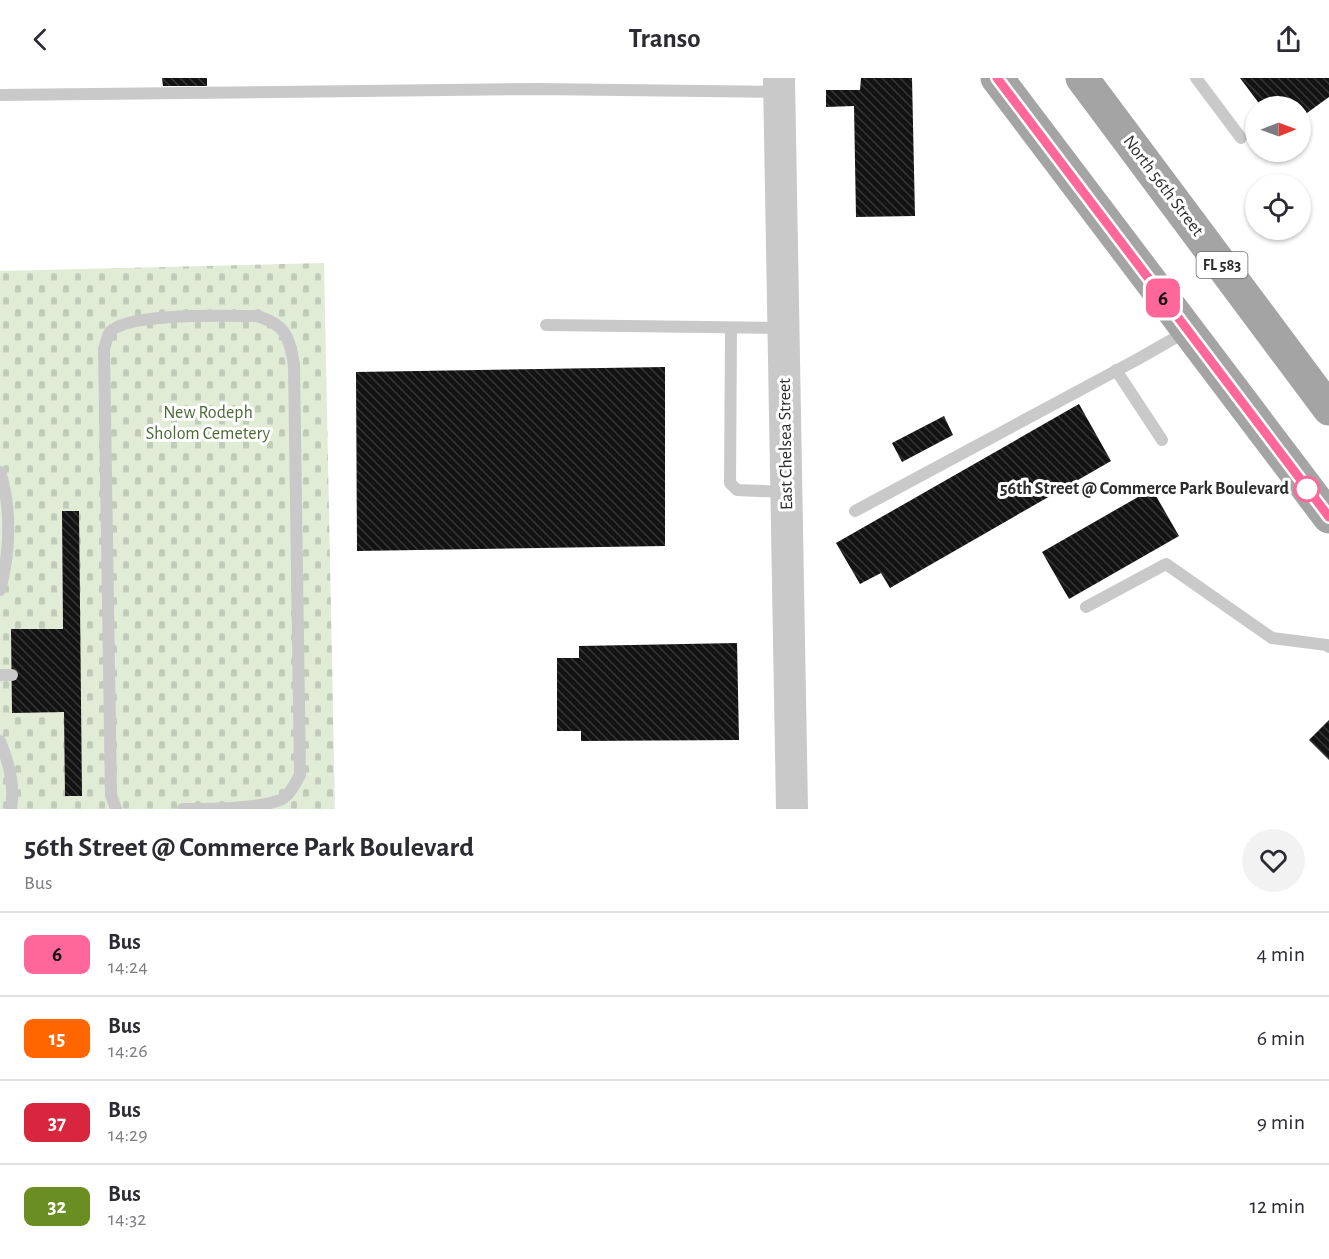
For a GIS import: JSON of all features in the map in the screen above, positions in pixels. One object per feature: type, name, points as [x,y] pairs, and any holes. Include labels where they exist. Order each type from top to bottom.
[{"type":"main road","points":[[997,78],[1329,518]]},
{"type":"main road","name":"North 56th Street","points":[[1082,78],[1329,409]]},
{"type":"street","name":"East Chelsea Street","points":[[779,85],[792,809]]},
{"type":"lane","points":[[362,78],[362,91]]},
{"type":"lane","points":[[1196,78],[1241,138]]},
{"type":"lane","points":[[0,95],[362,91],[538,83],[779,85]]},
{"type":"lane","points":[[116,809],[111,795],[104,349],[110,332],[123,323],[143,319],[257,316],[274,321],[283,329],[290,343],[294,365],[300,775],[293,788],[281,800],[257,808],[183,809]]},
{"type":"lane","points":[[546,325],[783,328]]},
{"type":"lane","points":[[731,328],[730,483],[737,490],[786,492]]},
{"type":"lane","points":[[855,511],[1188,330]]},
{"type":"lane","points":[[1116,370],[1162,440]]},
{"type":"lane","points":[[0,472],[4,484],[7,532],[6,560],[0,590]]},
{"type":"lane","points":[[1086,607],[1166,564],[1272,638],[1328,644]]},
{"type":"lane","points":[[0,741],[8,759],[14,791],[10,809]]},
{"type":"green space","name":"New Rodeph Sholom Cemetery","points":[[324,263],[335,809],[0,809],[0,271]]},
{"type":"building","points":[[162,78],[207,78],[207,86],[163,86]]},
{"type":"building","points":[[861,78],[912,78],[915,216],[856,217],[854,106],[826,107],[826,90],[860,90]]},
{"type":"building","points":[[1240,78],[1329,78],[1329,97],[1311,110],[1311,96],[1254,96]]},
{"type":"building","points":[[665,367],[665,546],[357,551],[356,372]]},
{"type":"building","points":[[1079,404],[1111,461],[890,588],[881,573],[860,584],[836,543]]},
{"type":"building","points":[[944,416],[953,435],[902,462],[892,443]]},
{"type":"building","points":[[1152,489],[1179,536],[1069,599],[1042,552]]},
{"type":"building","points":[[62,511],[79,511],[82,796],[65,796],[64,712],[12,713],[11,629],[63,629]]},
{"type":"building","points":[[737,643],[739,740],[581,741],[581,731],[557,731],[557,658],[579,658],[579,646]]},
{"type":"building","points":[[1329,720],[1329,760],[1309,740]]},
{"type":"bus line","name":"6","points":[[997,78],[1329,517]]},
{"type":"place","name":"56th Street @ Commerce Park Boulevard","points":[[1307,489]]}]
